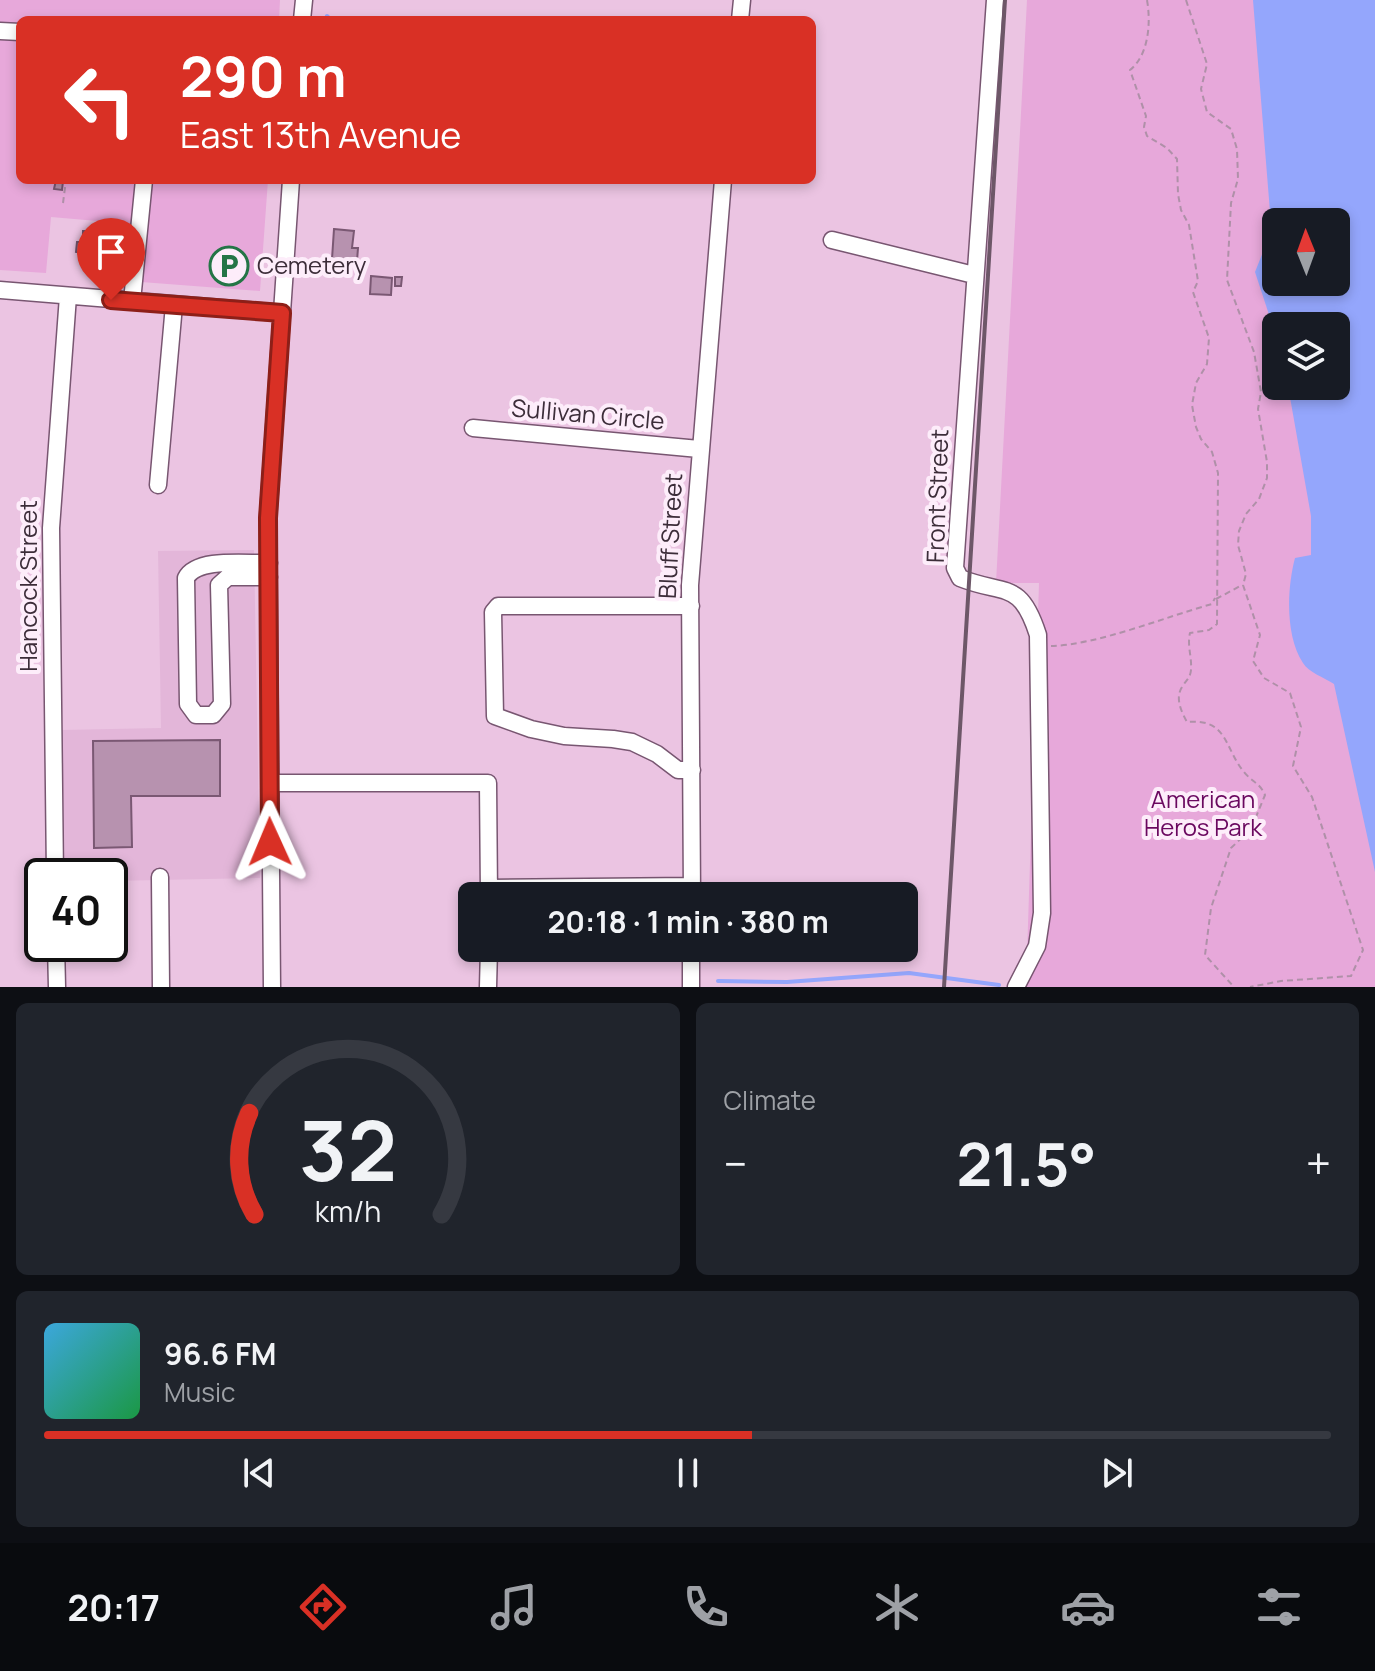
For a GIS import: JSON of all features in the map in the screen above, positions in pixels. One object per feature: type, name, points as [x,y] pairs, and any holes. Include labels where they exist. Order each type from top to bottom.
[{"type":"street","name":"Front Street","points":[[995,0],[955,568],[960,578],[1011,591],[1022,600],[1033,617],[1039,646],[1042,913],[1037,946],[1016,987]]},
{"type":"street","points":[[132,301],[144,184]]},
{"type":"street","points":[[272,987],[269,484],[291,184]]},
{"type":"street","name":"Bluff Street","points":[[692,882],[691,606],[699,449],[723,184]]},
{"type":"street","points":[[832,240],[974,275]]},
{"type":"street","points":[[0,290],[282,313]]},
{"type":"street","name":"Hancock Street","points":[[55,858],[51,528],[68,296]]},
{"type":"street","points":[[158,485],[174,305]]},
{"type":"street","name":"Sullivan Circle","points":[[473,428],[699,449]]},
{"type":"street","points":[[204,564],[269,570],[228,577],[219,585],[222,704],[213,715],[196,715],[188,704],[186,578],[190,571],[204,564]]},
{"type":"street","points":[[691,606],[498,606],[493,612],[495,716],[531,729],[564,736],[632,742],[657,754],[678,770],[692,770]]},
{"type":"street","points":[[270,783],[488,783],[489,882]]},
{"type":"street","points":[[160,877],[161,987]]},
{"type":"street","points":[[56,962],[57,987]]},
{"type":"street","points":[[488,987],[489,962]]},
{"type":"street","points":[[691,962],[691,987]]},
{"type":"path","points":[[1147,0],[1150,14],[1145,47],[1138,64],[1130,70],[1146,116],[1144,127],[1147,136],[1167,148],[1177,159],[1178,194],[1181,210],[1189,225],[1198,281],[1193,292],[1209,338],[1207,364],[1196,383],[1192,405],[1196,427],[1212,452],[1218,473],[1217,624],[1209,630],[1190,633],[1191,676],[1180,690],[1179,708],[1187,722],[1202,721],[1216,727],[1231,746],[1244,772],[1261,785],[1265,795],[1251,829],[1231,848],[1211,908],[1205,955],[1234,987]]},
{"type":"path","points":[[1186,0],[1207,64],[1201,89],[1207,112],[1231,129],[1237,149],[1238,179],[1231,203],[1227,280],[1254,352],[1261,392],[1258,409],[1267,478],[1259,499],[1246,514],[1239,531],[1238,545],[1246,574],[1243,585],[1260,635],[1253,661],[1264,678],[1290,693],[1301,727],[1293,766],[1312,797],[1363,950],[1351,976],[1281,981],[1250,987]]},
{"type":"path","points":[[63,203],[65,184]]},
{"type":"path","points":[[1039,646],[1064,646],[1212,604],[1216,598],[1243,585]]},
{"type":"shaded area","points":[[254,550],[260,878],[128,881],[128,858],[65,858],[62,730],[161,728],[158,551]]},
{"type":"green space","points":[[0,0],[280,0],[279,16],[16,16],[16,184],[268,184],[260,291],[128,281],[132,224],[51,217],[46,273],[0,270]]},
{"type":"green space","name":"American Heros Park","points":[[1027,0],[1288,0],[1277,208],[1262,208],[1262,296],[1276,296],[1276,312],[1262,312],[1262,400],[1350,400],[1350,396],[1375,406],[1375,987],[1026,987],[1039,583],[996,583]]},
{"type":"water","points":[[1253,0],[1375,0],[1375,872],[1334,684],[1303,663],[1293,639],[1289,612],[1295,558],[1311,555],[1311,516],[1290,400],[1350,400],[1350,312],[1268,312],[1263,296],[1350,296],[1350,208],[1270,208]]},
{"type":"water","points":[[1262,254],[1262,293],[1255,272]]},
{"type":"building","points":[[55,184],[63,184],[62,190],[54,189]]},
{"type":"building","points":[[334,229],[354,231],[352,248],[358,248],[357,261],[332,259]]},
{"type":"building","points":[[83,231],[102,232],[99,268],[82,267],[83,253],[76,252],[77,242],[83,242]]},
{"type":"building","points":[[371,276],[392,278],[391,295],[370,294]]},
{"type":"building","points":[[395,277],[402,277],[401,286],[395,286]]},
{"type":"building","points":[[220,740],[220,796],[131,796],[132,847],[94,848],[93,741]]},
{"type":"waterway","points":[[718,981],[787,982],[909,973],[999,985]]},
{"type":"railway","points":[[944,987],[1005,0]]},
{"type":"place","name":"Cemetery","points":[[229,266]]},
{"type":"route","points":[[111,300],[282,313],[268,518],[270,842]]}]
